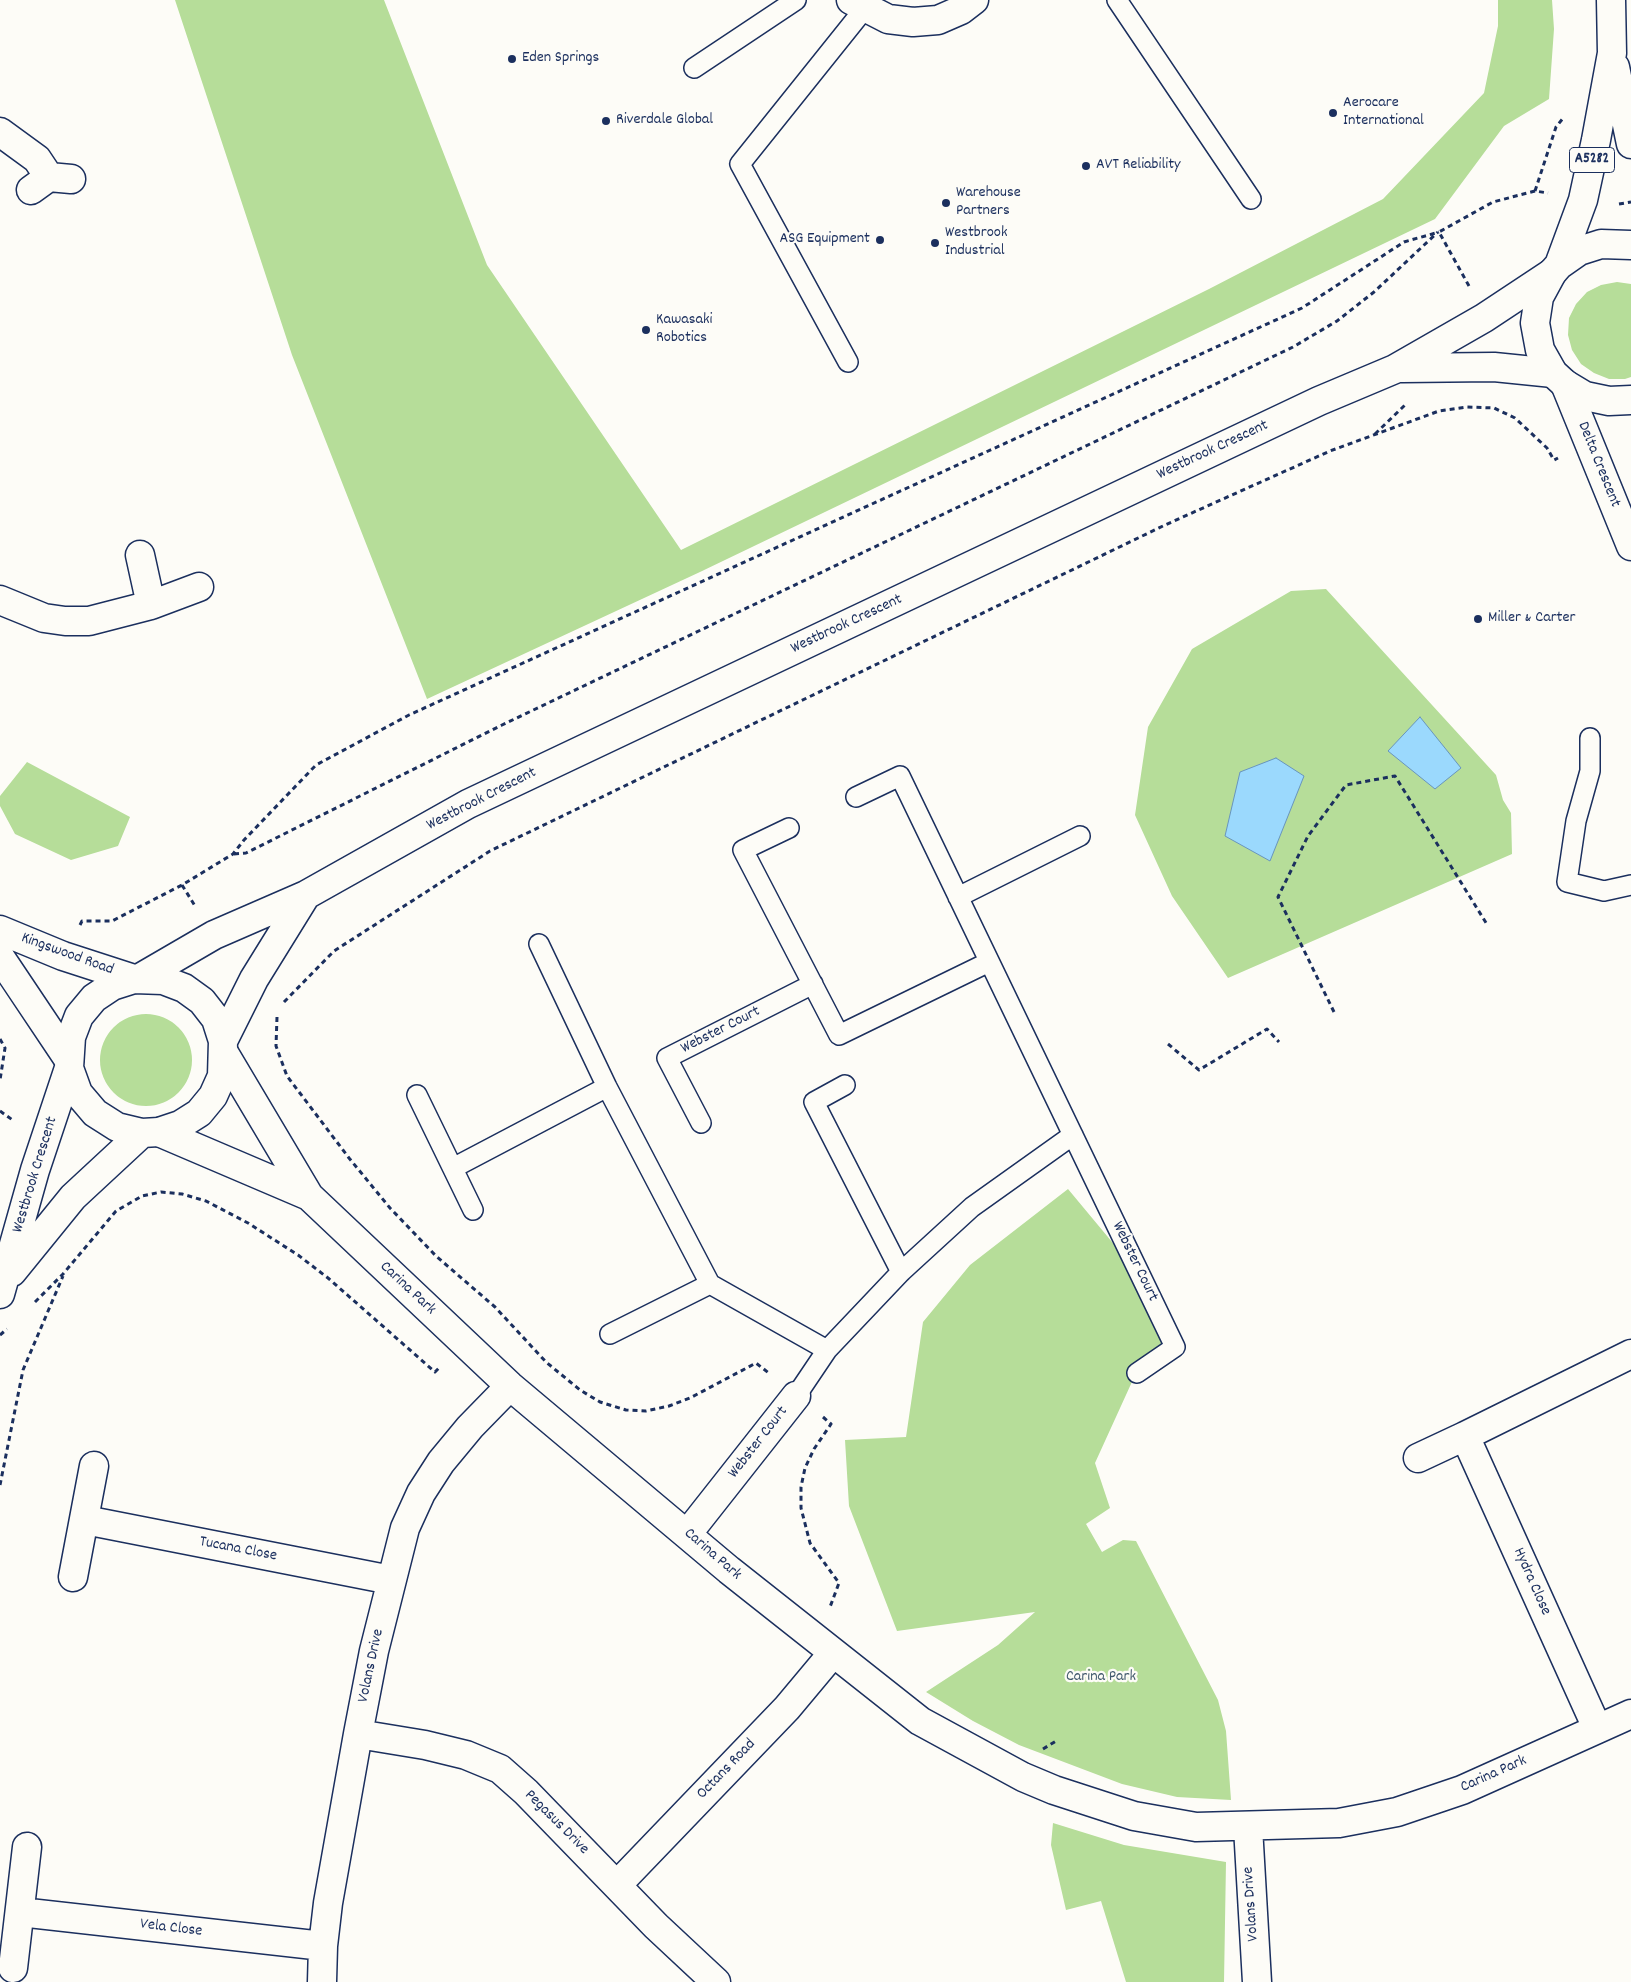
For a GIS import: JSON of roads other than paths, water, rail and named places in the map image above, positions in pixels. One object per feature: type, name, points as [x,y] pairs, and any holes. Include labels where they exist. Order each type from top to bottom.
[{"type":"street","points":[[858,4],[888,19],[913,22],[938,20],[961,10],[974,0]]},
{"type":"street","name":"A5282","points":[[1611,0],[1612,53],[1631,144]]},
{"type":"street","name":"A5282","points":[[1559,378],[1540,350],[1535,323],[1539,297],[1556,269],[1583,200],[1612,53]]},
{"type":"street","points":[[0,132],[38,159],[51,182]]},
{"type":"street","name":"A5282","points":[[1556,269],[1579,251],[1601,244],[1631,245]]},
{"type":"street","name":"Westbrook Crescent","points":[[137,978],[214,935],[306,895],[468,804],[1319,401],[1395,369],[1484,318],[1556,269]]},
{"type":"street","name":"Westbrook Crescent","points":[[1395,369],[1487,367],[1559,378]]},
{"type":"street","points":[[1559,378],[1585,396],[1609,401],[1631,400]]},
{"type":"street","name":"Delta Crescent","points":[[1559,378],[1631,546]]},
{"type":"street","points":[[140,555],[151,605]]},
{"type":"street","points":[[0,600],[44,618],[65,621],[89,621],[151,605],[199,587]]},
{"type":"street","name":"Westbrook Crescent","points":[[224,1047],[254,979],[306,895]]},
{"type":"street","name":"Kingswood Road","points":[[0,930],[63,956],[137,978]]},
{"type":"street","name":"Kingswood Road","points":[[0,956],[69,1064]]},
{"type":"street","points":[[137,978],[162,980],[184,988],[202,1001],[216,1019],[224,1047],[222,1076],[213,1096],[198,1113],[180,1125],[151,1133],[117,1127],[95,1113],[78,1093],[69,1064],[71,1037],[79,1016],[94,998],[112,986],[137,978]]},
{"type":"street","name":"Carina Park","points":[[224,1047],[308,1196],[510,1386],[688,1533],[729,1570],[920,1721],[1023,1777],[1054,1790],[1134,1816],[1196,1827],[1339,1823],[1397,1812],[1462,1790],[1631,1714]]},
{"type":"street","name":"Westbrook Crescent","points":[[2,1288],[35,1170],[69,1064]]},
{"type":"street","name":"Westbrook Crescent","points":[[2,1288],[73,1197],[151,1133]]},
{"type":"street","name":"Carina Park","points":[[151,1133],[308,1196]]},
{"type":"street","points":[[1418,1458],[1631,1354]]},
{"type":"street","name":"Volans Drive","points":[[322,1982],[323,1946],[328,1903],[358,1734],[374,1651],[405,1528],[420,1493],[441,1462],[470,1427],[510,1386]]},
{"type":"street","name":"Webster Court","points":[[688,1533],[796,1396]]},
{"type":"street","name":"Hydra Close","points":[[1465,1436],[1597,1728]]},
{"type":"street","points":[[73,1577],[94,1466]]},
{"type":"street","name":"Tucana Close","points":[[84,1520],[391,1580]]},
{"type":"street","name":"Octans Road","points":[[617,1885],[787,1708],[823,1645]]},
{"type":"street","name":"Pegasus Drive","points":[[358,1734],[424,1745],[466,1755],[500,1769],[526,1792],[716,1982]]},
{"type":"street","name":"Volans Drive","points":[[1248,1827],[1257,1982]]},
{"type":"street","points":[[13,1968],[27,1847]]},
{"type":"street","name":"Vela Close","points":[[20,1912],[323,1946]]},
{"type":"lane","points":[[694,68],[796,0]]},
{"type":"lane","points":[[1117,0],[1250,199]]},
{"type":"lane","points":[[848,362],[740,164],[858,4]]},
{"type":"lane","points":[[1590,738],[1590,771],[1576,821],[1567,882],[1604,892],[1631,885]]},
{"type":"lane","name":"Webster Court","points":[[856,797],[900,776],[1174,1346],[1136,1373]]},
{"type":"lane","points":[[789,828],[743,850],[839,1034],[989,962]]},
{"type":"lane","points":[[958,897],[1080,836]]},
{"type":"lane","points":[[539,944],[607,1087],[710,1284],[827,1350]]},
{"type":"lane","name":"Webster Court","points":[[701,1123],[667,1058],[813,984]]},
{"type":"lane","points":[[845,1085],[814,1102],[901,1272]]},
{"type":"lane","points":[[453,1168],[607,1087]]},
{"type":"lane","points":[[417,1096],[473,1210]]},
{"type":"lane","name":"Webster Court","points":[[796,1396],[827,1350],[901,1272],[972,1207],[1073,1135]]},
{"type":"lane","points":[[610,1334],[710,1284]]},
{"type":"water","points":[[1420,717],[1461,768],[1435,789],[1388,751]]},
{"type":"water","points":[[1276,758],[1304,776],[1270,861],[1225,836],[1240,772]]},
{"type":"place","name":"Eden Springs","points":[[512,59]]},
{"type":"place","name":"Aerocare International","points":[[1333,113]]},
{"type":"place","name":"Riverdale Global","points":[[606,121]]},
{"type":"place","name":"AVT Reliability","points":[[1086,166]]},
{"type":"place","name":"Warehouse Partners","points":[[946,203]]},
{"type":"place","name":"ASG Equipment","points":[[880,240]]},
{"type":"place","name":"Westbrook Industrial","points":[[935,243]]},
{"type":"place","name":"Kawasaki Robotics","points":[[646,330]]},
{"type":"place","name":"Miller & Carter","points":[[1478,619]]}]
